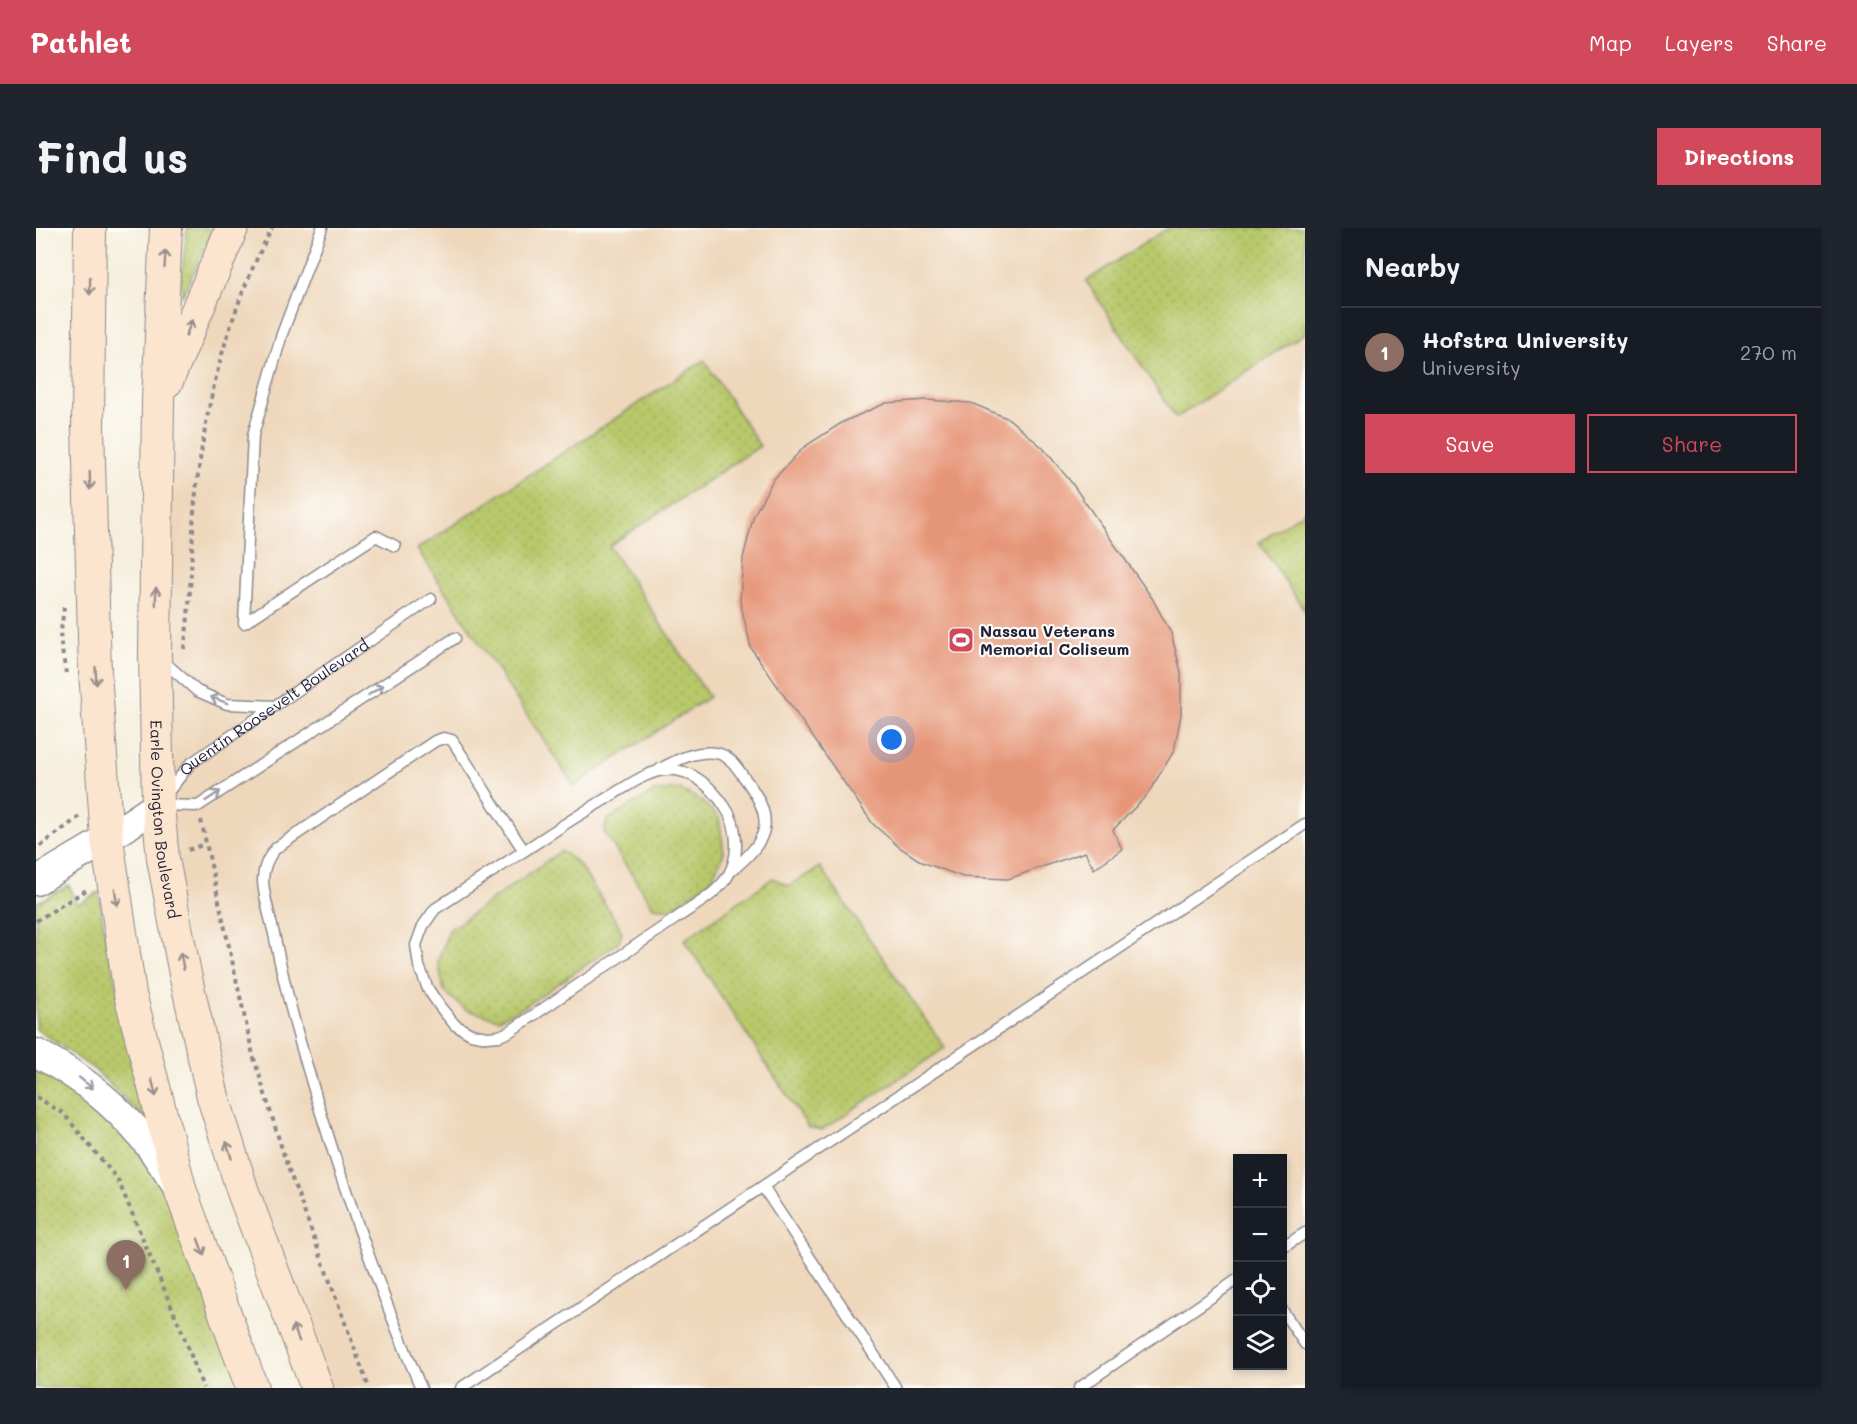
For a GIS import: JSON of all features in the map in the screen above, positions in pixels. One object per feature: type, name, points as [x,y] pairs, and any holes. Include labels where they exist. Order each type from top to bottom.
[{"type":"main road","points":[[90,228],[88,438],[95,672],[107,839],[130,994],[181,1192],[252,1388]]},
{"type":"main road","name":"Earle Ovington Boulevard","points":[[166,228],[158,401],[170,655],[158,805],[163,859],[185,974],[213,1097],[243,1192],[317,1388]]},
{"type":"main road","points":[[158,401],[232,228]]},
{"type":"street","name":"Quentin Roosevelt Boulevard","points":[[36,881],[107,839],[158,805]]},
{"type":"street","points":[[36,1053],[75,1074],[100,1094],[145,1140],[181,1192]]},
{"type":"lane","points":[[322,228],[282,334],[253,435],[244,623],[376,536],[395,546]]},
{"type":"lane","name":"Quentin Roosevelt Boulevard","points":[[158,805],[190,764],[431,599]]},
{"type":"lane","points":[[158,805],[198,806],[455,638]]},
{"type":"lane","points":[[170,655],[196,691],[227,704],[276,706]]},
{"type":"lane","points":[[421,1388],[391,1318],[350,1206],[313,1089],[289,1005],[263,880],[266,864],[269,855],[276,848],[435,741],[444,738],[453,740],[524,851]]},
{"type":"lane","points":[[709,752],[723,754],[729,758],[758,799],[763,811],[765,826],[758,846],[714,891],[509,1032],[487,1037],[471,1034],[455,1025],[433,996],[419,966],[416,945],[423,926],[435,909],[524,851],[575,816],[689,755],[709,752]]},
{"type":"lane","points":[[652,773],[679,770],[691,774],[704,783],[726,807],[733,823],[736,848],[730,873]]},
{"type":"lane","points":[[461,1388],[1305,824]]},
{"type":"lane","points":[[763,1187],[896,1388]]},
{"type":"lane","points":[[1287,1245],[1305,1233]]},
{"type":"lane","points":[[1079,1388],[1097,1383],[1233,1283]]},
{"type":"lane","points":[[1286,1316],[1305,1344]]},
{"type":"path","points":[[170,655],[187,632],[194,512],[203,432],[224,344],[254,262],[272,228]]},
{"type":"path","points":[[36,849],[80,816]]},
{"type":"path","points":[[201,822],[252,1054],[286,1162],[369,1388]]},
{"type":"path","points":[[190,849],[206,844]]},
{"type":"path","points":[[36,921],[89,888],[88,881]]},
{"type":"path","points":[[36,1097],[63,1113],[118,1180],[183,1334],[203,1388]]},
{"type":"shaded area","points":[[237,228],[1305,228],[1305,1388],[322,1388],[226,1138],[163,828],[164,401]]},
{"type":"green space","points":[[187,228],[215,228],[182,297],[181,279]]},
{"type":"green space","points":[[1168,228],[1305,228],[1305,333],[1176,418],[1086,281]]},
{"type":"green space","points":[[704,360],[760,446],[609,546],[709,697],[574,786],[417,549]]},
{"type":"green space","points":[[1305,511],[1305,611],[1259,542]]},
{"type":"green space","points":[[679,789],[701,800],[719,818],[724,853],[711,880],[671,909],[653,907],[604,832],[607,820],[653,792]]},
{"type":"green space","points":[[561,851],[577,862],[617,922],[622,933],[618,943],[524,1007],[499,1019],[466,1010],[444,991],[438,960],[449,930]]},
{"type":"green space","points":[[820,867],[945,1048],[822,1130],[808,1127],[684,940],[773,878],[788,886]]},
{"type":"green space","points":[[69,885],[78,904],[99,892],[105,932],[146,1111],[146,1121],[95,1070],[36,1029],[36,903]]},
{"type":"green space","points":[[36,1053],[145,1140],[252,1388],[36,1388]]},
{"type":"building","name":"Nassau Veterans Memorial Coliseum","points":[[926,400],[971,403],[1009,419],[1043,448],[1071,482],[1152,598],[1171,633],[1181,672],[1181,715],[1174,751],[1147,795],[1113,830],[1122,849],[1094,869],[1085,852],[1008,879],[963,877],[922,862],[899,847],[873,824],[751,648],[740,601],[743,558],[754,515],[773,480],[804,447],[843,422],[886,403]]},
{"type":"place","name":"Nassau Veterans Memorial Coliseum","points":[[961,640]]},
{"type":"place","name":"Hofstra University","points":[[126,1290]]}]
